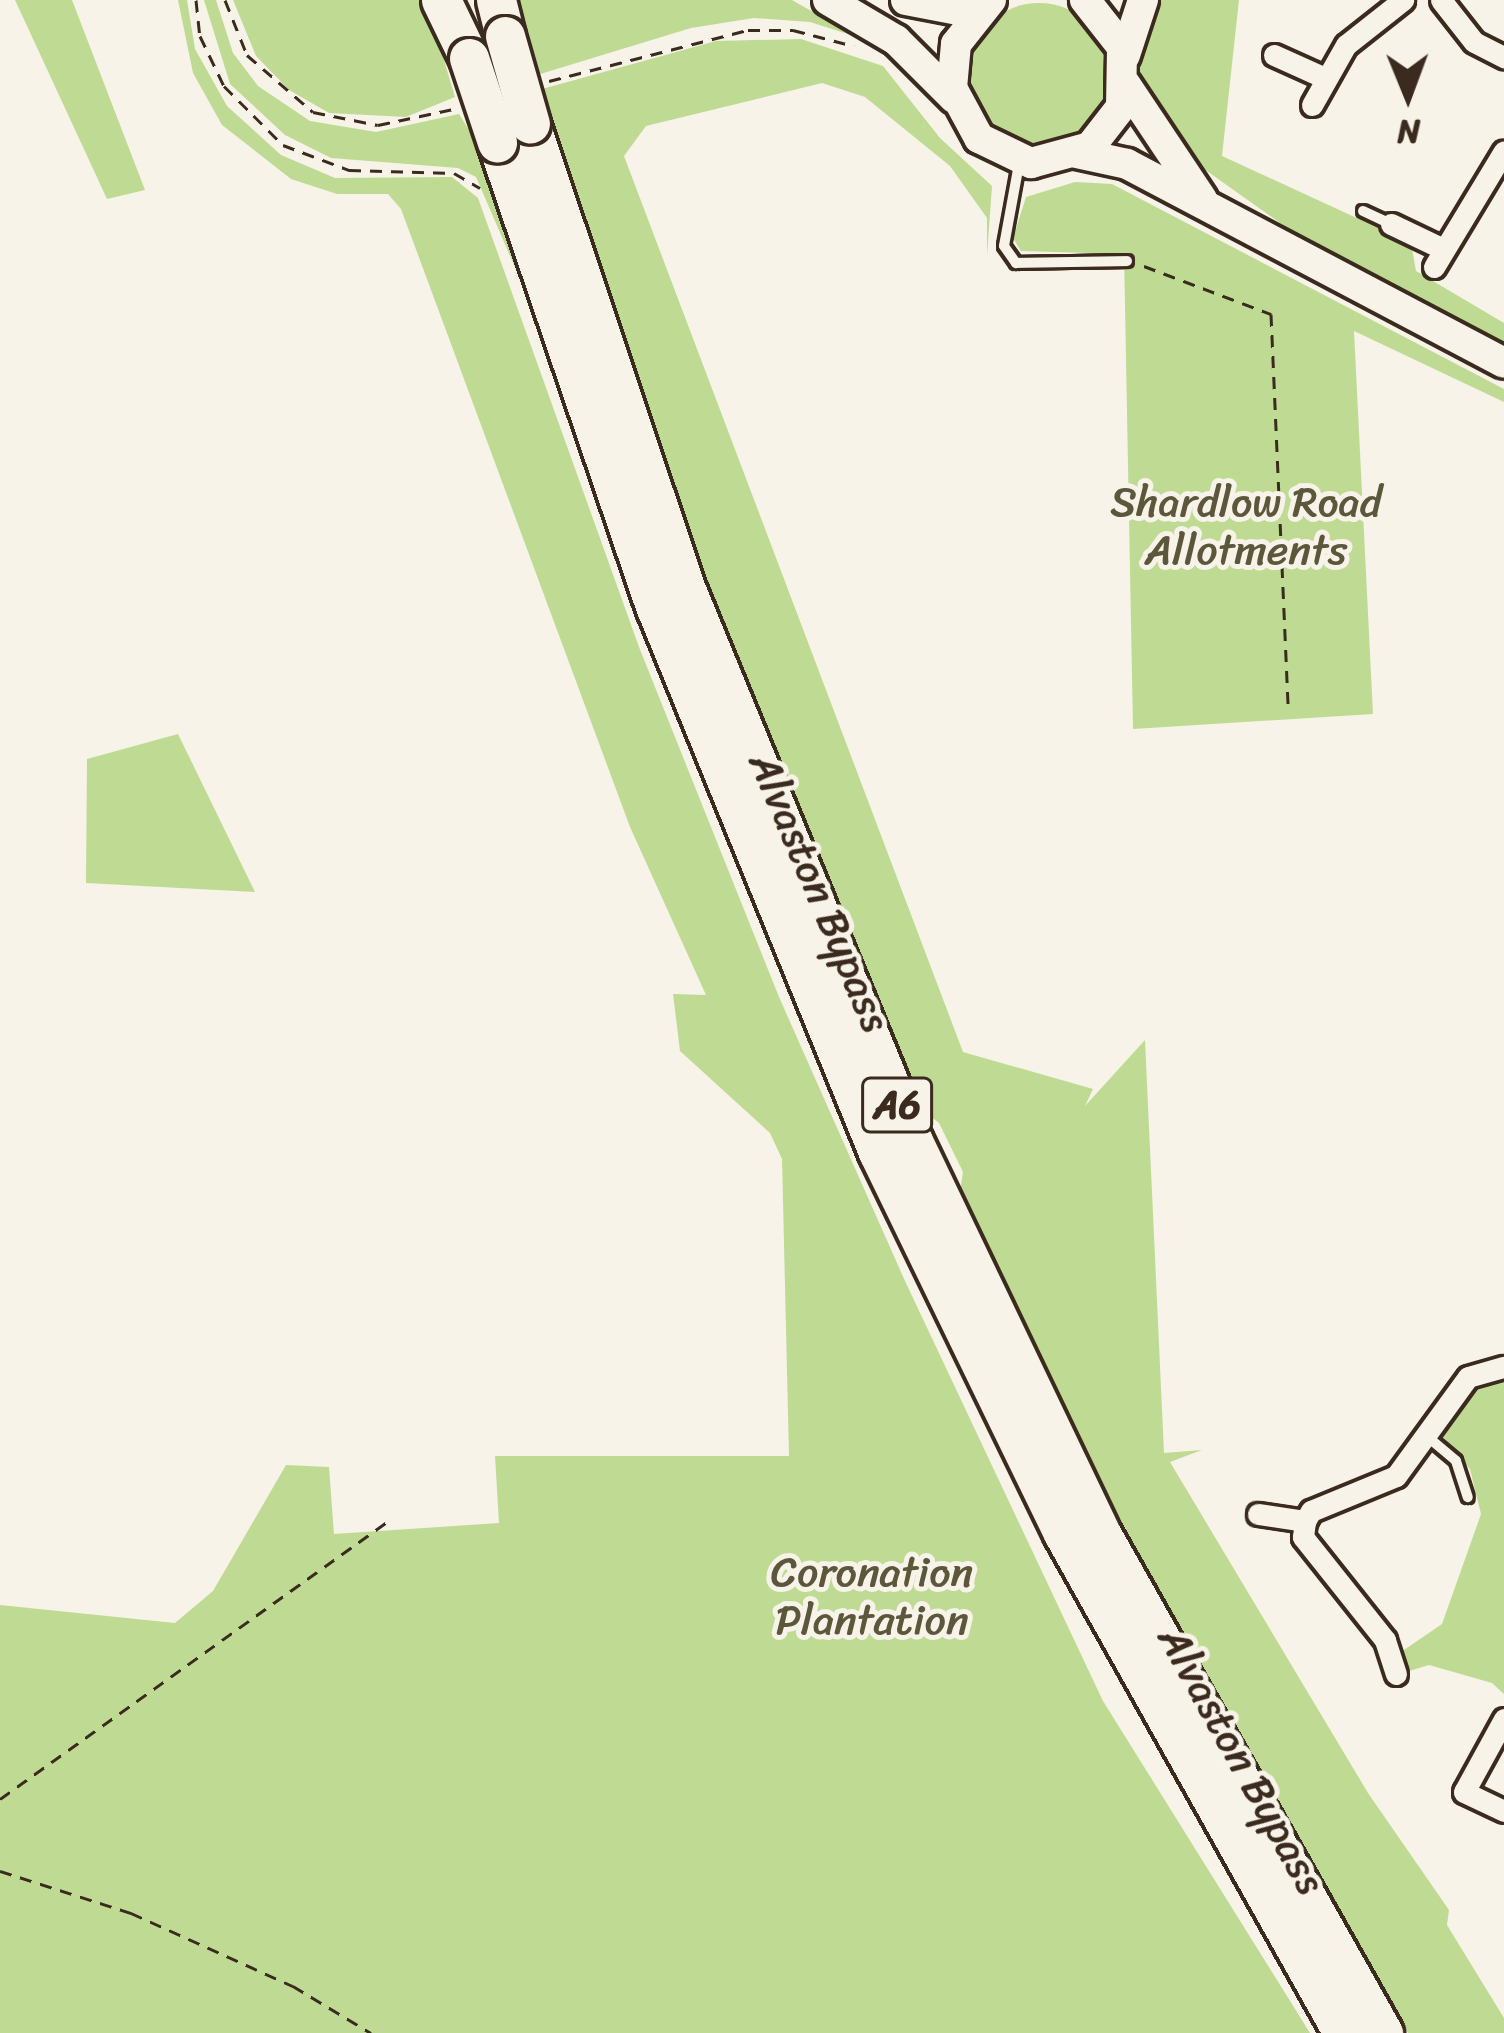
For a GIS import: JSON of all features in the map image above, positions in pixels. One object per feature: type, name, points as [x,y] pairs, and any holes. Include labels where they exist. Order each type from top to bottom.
[{"type":"highway","name":"Alvaston Bypass","points":[[441,0],[513,133],[732,712],[912,1139],[1099,1530],[1383,2033]]},
{"type":"highway","name":"Alvaston Bypass","points":[[500,18],[513,133],[656,608],[878,1152],[1063,1534],[1343,2033]]},
{"type":"street","points":[[828,0],[896,40],[955,98],[979,138],[1019,160],[1077,153],[1127,164],[1504,363]]},
{"type":"street","points":[[906,0],[982,7],[954,50],[955,98]]},
{"type":"street","points":[[1085,0],[1112,25],[1125,70],[1205,204]]},
{"type":"street","points":[[1077,153],[1114,119],[1143,0]]},
{"type":"street","points":[[1312,105],[1325,78],[1359,32],[1403,0]]},
{"type":"street","points":[[1441,0],[1474,42],[1504,57]]},
{"type":"street","points":[[1274,55],[1325,78]]},
{"type":"street","points":[[1391,224],[1437,258],[1504,151]]},
{"type":"street","points":[[1396,1674],[1385,1640],[1303,1538],[1305,1521],[1311,1511],[1396,1476],[1429,1438],[1468,1377],[1504,1367]]},
{"type":"street","points":[[1258,1514],[1305,1521]]},
{"type":"street","points":[[1504,1719],[1464,1792],[1504,1811]]},
{"type":"lane","points":[[1019,160],[1004,236],[1016,262],[1127,261]]},
{"type":"lane","points":[[1363,211],[1391,224]]},
{"type":"lane","points":[[1429,1438],[1456,1461],[1468,1497]]},
{"type":"path","points":[[225,0],[247,55],[313,112],[378,125],[461,106]]},
{"type":"path","points":[[1127,261],[1271,314],[1288,704]]},
{"type":"path","points":[[0,1799],[390,1520]]},
{"type":"path","points":[[0,1871],[131,1913],[293,1986],[371,2033]]},
{"type":"green space","points":[[15,0],[72,0],[145,190],[107,199]]},
{"type":"green space","name":"Coronation Plantation","points":[[178,0],[187,0],[195,49],[227,106],[281,155],[335,178],[452,177],[478,198],[639,647],[779,997],[905,1281],[1103,1701],[1310,2033],[0,2033],[0,1605],[175,1623],[213,1591],[286,1465],[329,1467],[334,1534],[499,1523],[495,1456],[789,1456],[782,1159],[770,1133],[680,1051],[673,994],[706,995],[630,827],[401,209],[388,194],[337,194],[291,179],[222,125],[193,73]]},
{"type":"green space","points":[[204,0],[216,0],[233,53],[258,86],[310,121],[376,132],[459,114],[477,143],[539,323],[476,177],[458,168],[331,158],[285,135],[230,84]]},
{"type":"green space","points":[[233,0],[426,0],[455,97],[406,117],[329,113],[289,90],[256,56]]},
{"type":"green space","points":[[518,0],[792,0],[857,37],[810,22],[754,18],[691,28],[537,75]]},
{"type":"green space","points":[[1154,0],[1239,0],[1222,156],[1411,243],[1416,271],[1504,323],[1504,350],[1304,240],[1190,159],[1140,81],[1138,58]]},
{"type":"green space","points":[[1039,3],[1066,8],[1089,24],[1105,47],[1110,74],[1105,101],[1089,124],[1066,140],[1039,145],[1012,140],[989,124],[973,101],[968,74],[973,47],[989,24],[1012,8]]},
{"type":"green space","points":[[801,39],[883,66],[940,138],[992,186],[987,256],[987,218],[950,166],[865,97],[822,83],[646,126],[624,156],[963,1052],[1093,1089],[1085,1106],[1145,1040],[1164,1453],[1202,1450],[1170,1462],[1368,1793],[1449,1910],[1447,1925],[1504,2018],[1504,2033],[1408,2033],[1257,1780],[965,1222],[958,1205],[963,1172],[939,1123],[910,1100],[708,619],[589,267],[542,89],[716,41]]},
{"type":"green space","name":"Shardlow Road Allotments","points":[[1075,182],[1112,184],[1504,389],[1504,402],[1354,331],[1373,714],[1133,729],[1124,254],[1021,251],[1013,238],[1026,197]]},
{"type":"green space","points":[[178,734],[255,892],[86,883],[87,759]]},
{"type":"green space","points":[[1504,1374],[1504,1694],[1492,1683],[1429,1665],[1406,1672],[1401,1652],[1442,1624],[1481,1514],[1470,1469],[1443,1437],[1483,1381]]}]
